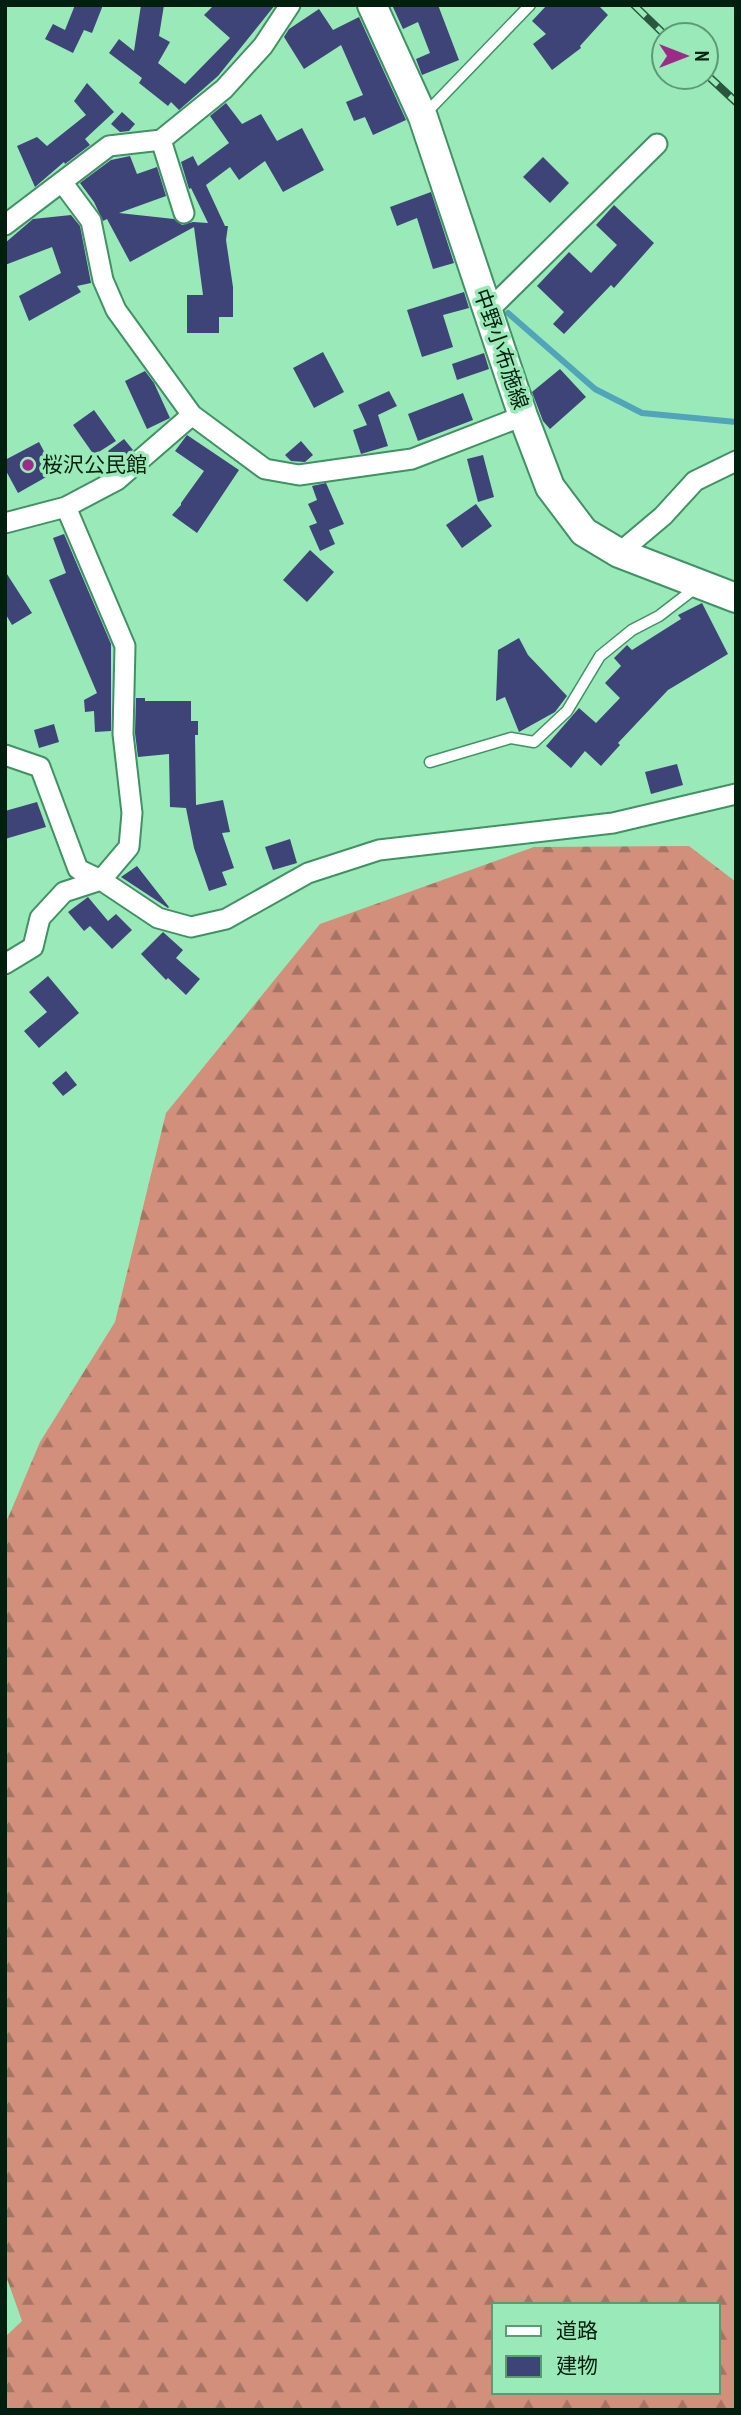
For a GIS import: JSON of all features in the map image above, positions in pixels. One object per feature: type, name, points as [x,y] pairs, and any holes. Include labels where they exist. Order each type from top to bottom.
[{"type":"main road","name":"中野小布施線","points":[[372,5],[423,117],[523,416],[550,487],[584,531],[619,553],[736,598]]},
{"type":"street","points":[[5,225],[109,146],[161,140],[224,89],[263,46],[290,5]]},
{"type":"street","points":[[161,140],[184,213]]},
{"type":"street","points":[[488,311],[657,144]]},
{"type":"street","points":[[62,182],[91,221],[103,280],[116,310],[192,415],[265,469],[299,475],[412,460],[523,416]]},
{"type":"street","points":[[5,523],[66,507],[117,480],[192,415]]},
{"type":"street","points":[[619,553],[663,516],[695,481],[736,461]]},
{"type":"street","points":[[5,964],[33,947],[40,918],[64,892],[101,880],[129,847],[132,813],[123,734],[125,646],[66,507]]},
{"type":"street","points":[[5,755],[40,766],[78,869],[101,880],[158,918],[191,927],[226,919],[308,873],[379,850],[612,823],[736,794]]},
{"type":"lane","points":[[423,117],[530,5]]},
{"type":"lane","points":[[430,762],[511,738],[534,741],[566,711],[600,656],[632,630],[659,617],[701,584]]},
{"type":"green space","points":[[689,846],[736,882],[736,2410],[5,2410],[5,2337],[22,2321],[5,2273],[5,1525],[40,1442],[115,1322],[166,1113],[320,924],[534,847]]},
{"type":"building","points":[[75,5],[103,5],[92,33],[84,30],[73,53],[45,39],[53,24],[65,30]]},
{"type":"building","points":[[141,5],[164,5],[159,36],[170,42],[158,63],[185,84],[230,38],[204,15],[214,5],[275,5],[218,76],[179,110],[171,102],[168,106],[139,83],[142,78],[109,53],[119,39],[134,51]]},
{"type":"building","points":[[392,5],[438,5],[459,60],[422,75],[416,59],[430,53],[418,22],[403,29]]},
{"type":"building","points":[[547,5],[598,5],[608,15],[581,48],[552,70],[533,44],[546,34],[532,21]]},
{"type":"building","points":[[319,9],[333,30],[359,17],[406,120],[373,135],[365,117],[354,121],[346,102],[363,95],[341,45],[304,69],[284,37],[289,29]]},
{"type":"building","points":[[87,83],[114,112],[85,139],[90,145],[65,164],[64,162],[35,187],[17,146],[37,137],[47,146],[86,115],[74,101]]},
{"type":"building","points":[[226,103],[242,124],[261,114],[277,141],[302,128],[324,170],[283,192],[265,161],[239,180],[230,167],[206,185],[225,226],[228,226],[226,240],[233,287],[233,317],[219,317],[219,333],[187,333],[187,295],[203,295],[194,227],[130,262],[107,219],[103,221],[94,202],[80,183],[111,160],[130,156],[137,174],[157,167],[166,196],[119,213],[174,219],[182,225],[193,222],[208,223],[191,188],[189,189],[181,162],[193,156],[198,166],[229,143],[210,116]]},
{"type":"building","points":[[122,112],[135,124],[129,131],[120,132],[111,124]]},
{"type":"building","points":[[543,157],[569,183],[550,203],[523,177]]},
{"type":"building","points":[[431,192],[454,263],[433,269],[417,218],[397,226],[390,207]]},
{"type":"building","points":[[614,205],[654,243],[614,288],[611,285],[564,334],[553,324],[564,312],[537,286],[569,252],[591,273],[617,245],[596,225]]},
{"type":"building","points":[[71,215],[80,226],[91,283],[77,286],[81,292],[29,321],[19,296],[61,273],[52,247],[5,265],[5,243],[33,219]]},
{"type":"building","points":[[464,292],[469,308],[443,315],[453,347],[422,357],[407,310]]},
{"type":"building","points":[[323,352],[344,392],[314,408],[293,368]]},
{"type":"building","points":[[484,353],[489,369],[457,380],[452,364]]},
{"type":"building","points":[[560,369],[586,397],[550,429],[543,421],[532,392]]},
{"type":"building","points":[[145,371],[154,383],[170,418],[147,429],[125,381]]},
{"type":"building","points":[[389,391],[397,406],[378,415],[388,446],[361,454],[353,430],[367,425],[358,405]]},
{"type":"building","points":[[463,393],[473,420],[418,441],[408,414]]},
{"type":"building","points":[[94,410],[116,441],[94,455],[73,425]]},
{"type":"building","points":[[187,435],[239,470],[197,533],[172,515],[204,471],[175,451]]},
{"type":"building","points":[[124,439],[133,450],[118,463],[108,451]]},
{"type":"building","points":[[301,441],[313,455],[305,462],[291,461],[285,455]]},
{"type":"building","name":"桜沢公民館","points":[[39,442],[55,472],[18,493],[5,469],[5,460]]},
{"type":"building","points":[[483,455],[494,497],[478,502],[467,459]]},
{"type":"building","points":[[326,483],[344,524],[329,530],[335,544],[320,551],[309,526],[317,523],[308,504],[317,500],[312,486]]},
{"type":"building","points":[[476,504],[492,526],[462,548],[446,525]]},
{"type":"building","points":[[64,534],[111,644],[111,731],[95,732],[94,711],[85,712],[84,700],[97,693],[49,580],[66,573],[53,538]]},
{"type":"building","points":[[310,550],[334,572],[307,602],[283,580]]},
{"type":"building","points":[[5,571],[32,613],[12,625],[5,613]]},
{"type":"building","points":[[702,603],[728,654],[668,690],[618,743],[620,745],[601,766],[585,751],[571,768],[546,746],[579,708],[596,723],[620,698],[605,683],[621,666],[614,658],[627,645],[632,650],[681,619],[678,615]]},
{"type":"building","points":[[519,638],[528,655],[567,696],[555,712],[519,732],[505,697],[496,701],[498,650]]},
{"type":"building","points":[[136,698],[145,698],[145,701],[191,701],[191,721],[198,721],[198,735],[195,735],[196,805],[223,800],[230,832],[222,833],[234,868],[222,872],[227,885],[209,891],[194,848],[186,808],[170,807],[169,754],[138,757],[135,733]]},
{"type":"building","points":[[54,724],[59,742],[39,748],[34,730]]},
{"type":"building","points":[[677,764],[683,785],[651,794],[645,772]]},
{"type":"building","points":[[37,802],[46,827],[5,839],[5,811]]},
{"type":"building","points":[[290,839],[297,863],[273,870],[265,847]]},
{"type":"building","points":[[137,866],[169,907],[168,908],[121,877]]},
{"type":"building","points":[[88,897],[108,921],[116,914],[132,930],[112,949],[90,926],[84,931],[68,912]]},
{"type":"building","points":[[163,932],[183,950],[176,958],[200,979],[186,995],[168,978],[166,980],[141,954]]},
{"type":"building","points":[[48,976],[79,1013],[39,1048],[24,1031],[47,1012],[29,992]]},
{"type":"building","points":[[66,1071],[77,1085],[63,1096],[52,1083]]},
{"type":"waterway","points":[[508,313],[595,389],[642,413],[736,422]]},
{"type":"railway","points":[[634,5],[651,21]]},
{"type":"railway","points":[[720,87],[736,102]]},
{"type":"place","name":"桜沢公民館","points":[[28,465]]}]
